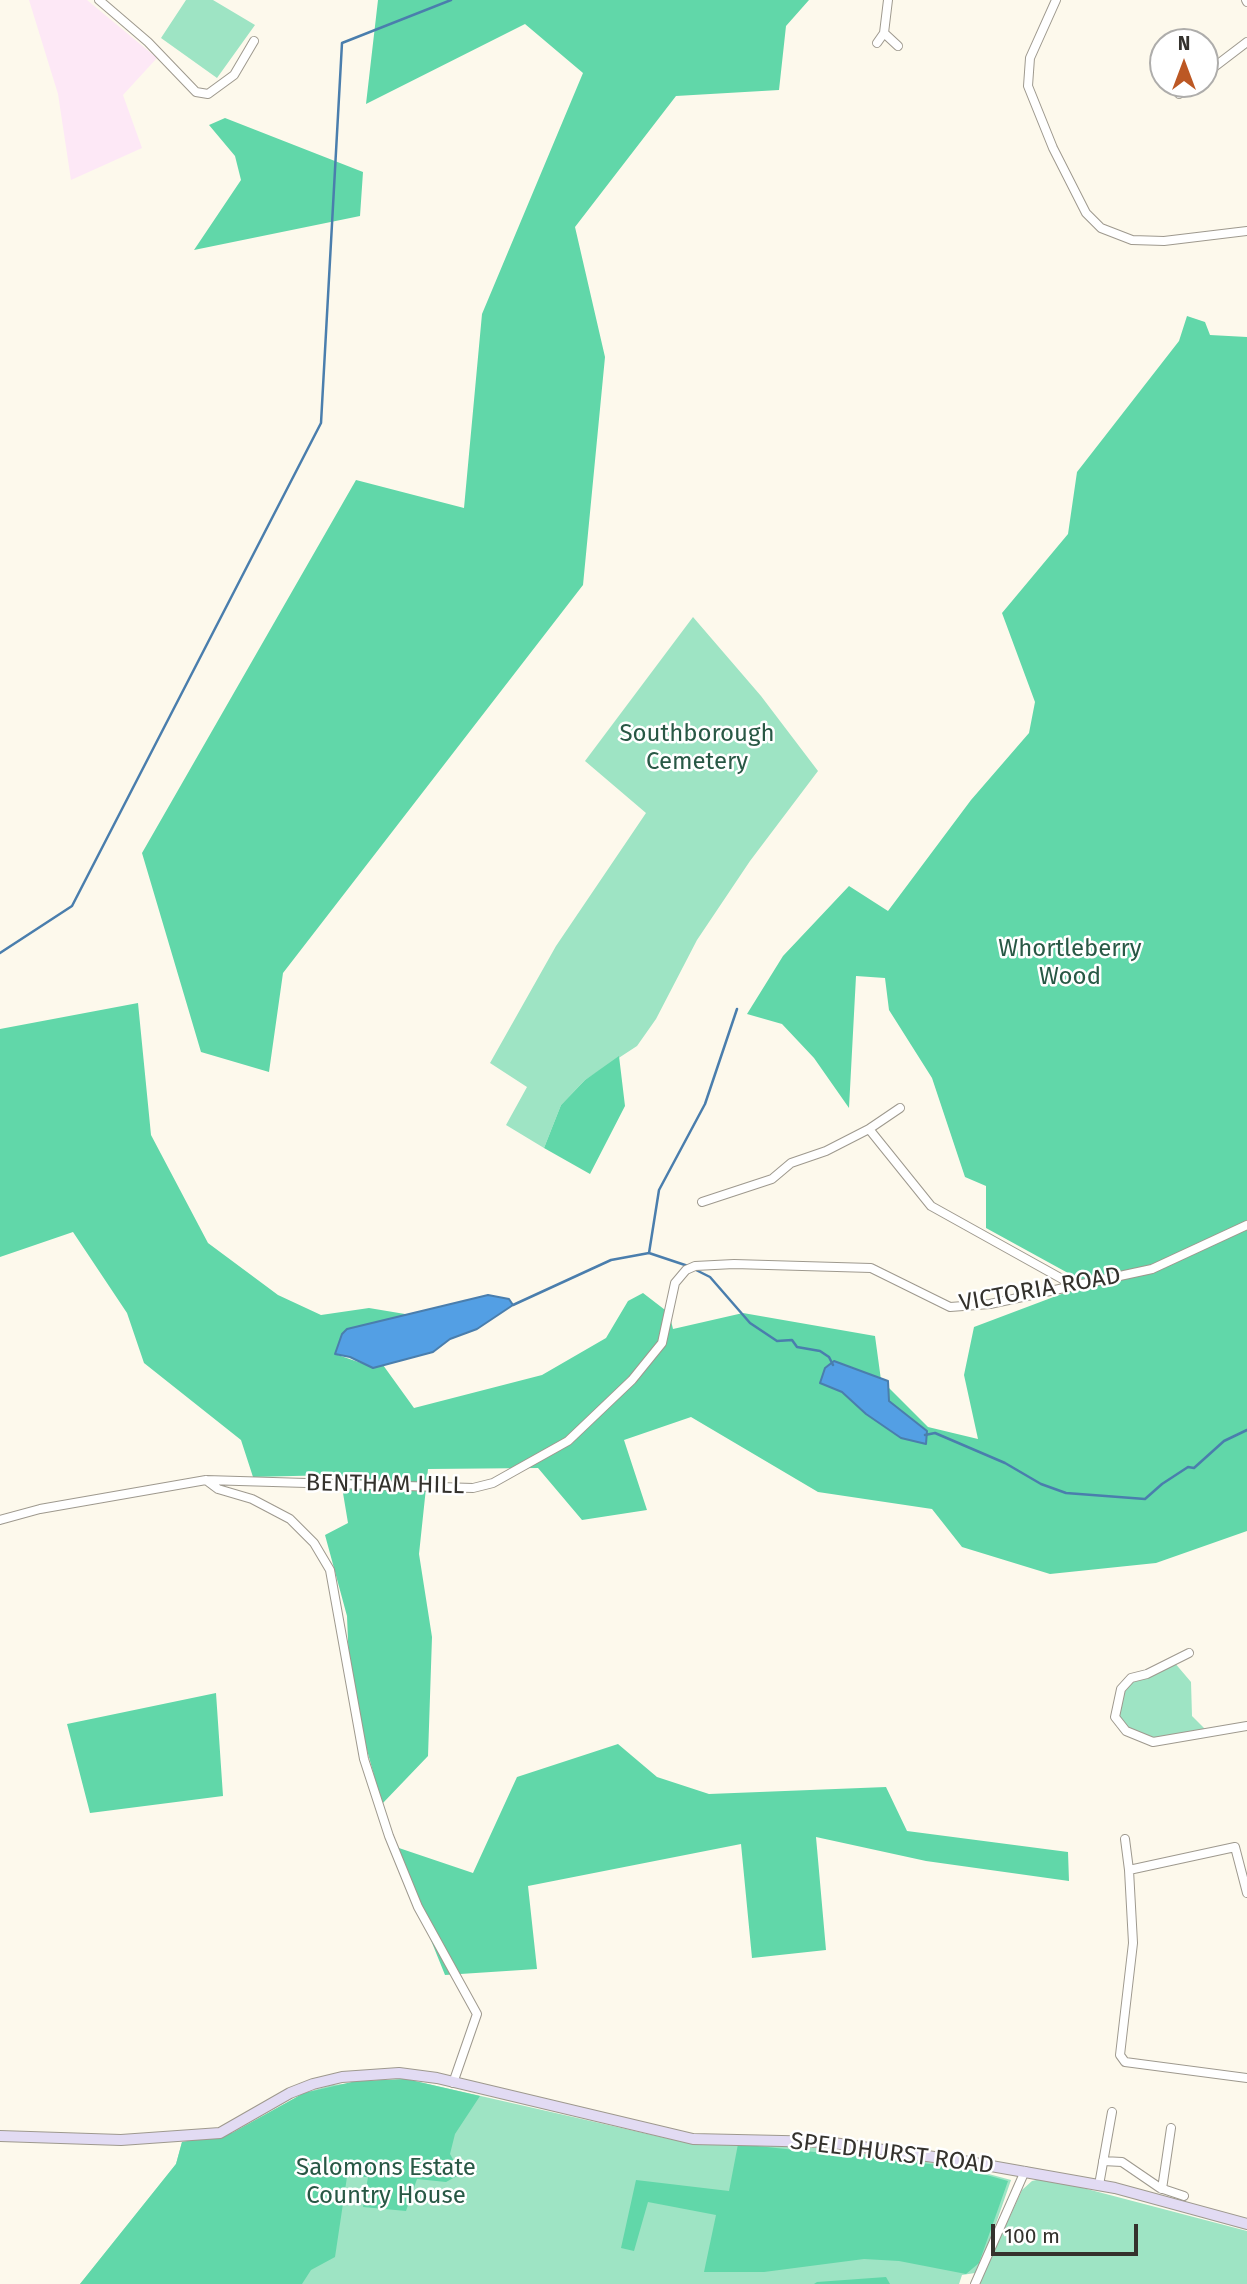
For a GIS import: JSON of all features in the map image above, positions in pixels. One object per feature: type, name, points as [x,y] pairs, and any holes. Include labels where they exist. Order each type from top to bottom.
[{"type":"street","points":[[99,0],[148,42],[196,92],[208,94],[234,75],[254,41]]},
{"type":"street","points":[[877,43],[884,33],[888,0]]},
{"type":"street","points":[[1056,0],[1030,58],[1028,86],[1073,191],[1086,213],[1110,232],[1132,240],[1164,241],[1247,231]]},
{"type":"street","points":[[884,33],[898,46]]},
{"type":"street","points":[[1219,63],[1247,42]]},
{"type":"street","points":[[702,1202],[772,1179],[791,1163],[826,1151],[869,1129],[900,1108]]},
{"type":"street","points":[[869,1129],[931,1206],[1073,1284]]},
{"type":"street","name":"VICTORIA ROAD","points":[[706,1264],[871,1268],[950,1307],[990,1304],[1152,1269],[1247,1225]]},
{"type":"street","name":"BENTHAM HILL","points":[[0,1520],[40,1509],[206,1480],[473,1488],[493,1483],[568,1441],[632,1380],[662,1343],[675,1283],[686,1270],[706,1264]]},
{"type":"street","points":[[206,1480],[218,1489],[252,1499],[290,1519],[314,1543],[330,1570],[364,1759],[385,1823],[418,1907],[477,2014],[453,2083]]},
{"type":"street","points":[[1189,1653],[1165,1667],[1131,1678],[1121,1689],[1115,1717],[1126,1731],[1153,1742],[1247,1726]]},
{"type":"street","points":[[1125,1839],[1133,1943],[1120,2055],[1125,2062],[1247,2078]]},
{"type":"street","points":[[1129,1870],[1235,1847],[1247,1893]]},
{"type":"street","name":"SPELDHURST ROAD","points":[[0,2136],[121,2140],[198,2136],[237,2126],[290,2093],[342,2077],[398,2073],[453,2083],[693,2140],[826,2142],[1025,2171],[1099,2185],[1247,2224]]},
{"type":"street","points":[[1099,2185],[1112,2112]]},
{"type":"street","points":[[1163,2189],[1171,2128]]},
{"type":"street","points":[[1103,2161],[1122,2162],[1163,2189],[1184,2196]]},
{"type":"street","points":[[975,2284],[1025,2171]]},
{"type":"shaded area","points":[[29,0],[87,0],[157,58],[123,95],[142,148],[71,180],[58,94]]},
{"type":"green space","points":[[186,0],[213,0],[255,25],[217,78],[161,38]]},
{"type":"green space","points":[[378,0],[809,0],[786,26],[779,90],[676,96],[575,227],[605,357],[583,585],[283,973],[269,1072],[201,1052],[142,853],[356,480],[464,508],[482,314],[583,73],[525,24],[366,104]]},
{"type":"green space","points":[[225,118],[363,172],[360,216],[194,250],[241,180],[235,156],[209,125]]},
{"type":"green space","name":"Whortleberry Wood","points":[[1187,316],[1205,322],[1210,335],[1247,337],[1247,1531],[1156,1563],[1050,1574],[962,1547],[932,1509],[818,1492],[691,1417],[624,1440],[647,1510],[582,1520],[538,1468],[428,1469],[419,1554],[432,1637],[428,1756],[382,1804],[350,1689],[347,1616],[325,1535],[348,1523],[343,1493],[333,1475],[253,1477],[241,1440],[144,1363],[127,1313],[73,1232],[0,1257],[0,1029],[138,1003],[151,1135],[208,1243],[278,1295],[321,1315],[369,1308],[411,1315],[342,1334],[335,1354],[373,1367],[383,1365],[414,1408],[542,1375],[606,1338],[628,1301],[643,1293],[669,1313],[673,1329],[743,1313],[875,1336],[881,1380],[928,1427],[978,1439],[964,1375],[974,1327],[1088,1284],[986,1228],[986,1186],[965,1177],[932,1078],[889,1010],[885,978],[856,976],[849,1108],[814,1058],[782,1024],[747,1014],[783,956],[849,886],[888,911],[971,800],[1029,733],[1035,702],[1002,613],[1068,534],[1077,472],[1179,341]]},
{"type":"green space","name":"Southborough Cemetery","points":[[693,617],[761,696],[818,771],[750,861],[697,940],[656,1019],[637,1046],[585,1080],[561,1105],[544,1148],[506,1125],[527,1087],[490,1063],[556,946],[646,813],[585,761]]},
{"type":"green space","points":[[619,1056],[625,1106],[590,1174],[544,1148],[561,1105],[585,1080]]},
{"type":"green space","points":[[1174,1662],[1191,1682],[1192,1716],[1209,1733],[1153,1742],[1136,1738],[1115,1717],[1116,1701],[1131,1678]]},
{"type":"green space","points":[[216,1693],[223,1796],[90,1813],[67,1724]]},
{"type":"green space","points":[[618,1744],[657,1777],[709,1794],[886,1787],[907,1831],[1068,1852],[1069,1881],[926,1861],[816,1837],[826,1950],[752,1958],[741,1844],[528,1886],[537,1969],[445,1975],[393,1846],[473,1873],[517,1777]]},
{"type":"green space","name":"Salomons Estate Country House","points":[[406,2079],[683,2142],[808,2147],[959,2166],[1011,2180],[982,2264],[975,2273],[962,2275],[959,2284],[80,2284],[176,2164],[182,2142],[232,2133],[304,2093],[332,2085]]},
{"type":"green space","points":[[406,2079],[480,2096],[455,2134],[450,2154],[458,2168],[457,2176],[446,2182],[417,2179],[406,2211],[363,2207],[368,2177],[347,2177],[335,2257],[311,2270],[302,2284],[80,2284],[176,2164],[182,2142],[232,2133],[304,2093],[356,2081]]},
{"type":"green space","points":[[738,2144],[958,2167],[1008,2181],[979,2263],[966,2274],[899,2261],[864,2259],[764,2272],[704,2272],[716,2215],[648,2202],[634,2251],[621,2248],[636,2180],[729,2191]]},
{"type":"green space","points":[[1045,2178],[1247,2231],[1247,2284],[979,2284],[1022,2190],[1032,2181]]},
{"type":"green space","points":[[886,2277],[890,2284],[814,2284],[817,2282]]},
{"type":"water","points":[[488,1295],[509,1299],[513,1305],[477,1329],[450,1339],[433,1352],[373,1368],[350,1357],[335,1354],[342,1334],[347,1329]]},
{"type":"water","points":[[834,1361],[888,1381],[889,1401],[927,1431],[926,1444],[901,1438],[866,1414],[842,1392],[820,1383],[825,1368]]},
{"type":"waterway","points":[[0,953],[72,906],[321,423],[342,43],[451,0]]},
{"type":"waterway","points":[[649,1253],[659,1190],[705,1104],[737,1009]]},
{"type":"waterway","points":[[513,1305],[611,1260],[649,1253],[688,1266]]},
{"type":"waterway","points":[[694,1269],[710,1277],[750,1323],[777,1341],[792,1340],[797,1347],[820,1351],[829,1357],[833,1365]]},
{"type":"waterway","points":[[925,1435],[935,1433],[1005,1463],[1041,1484],[1066,1493],[1145,1499],[1188,1467],[1194,1468],[1224,1441],[1247,1430]]}]
